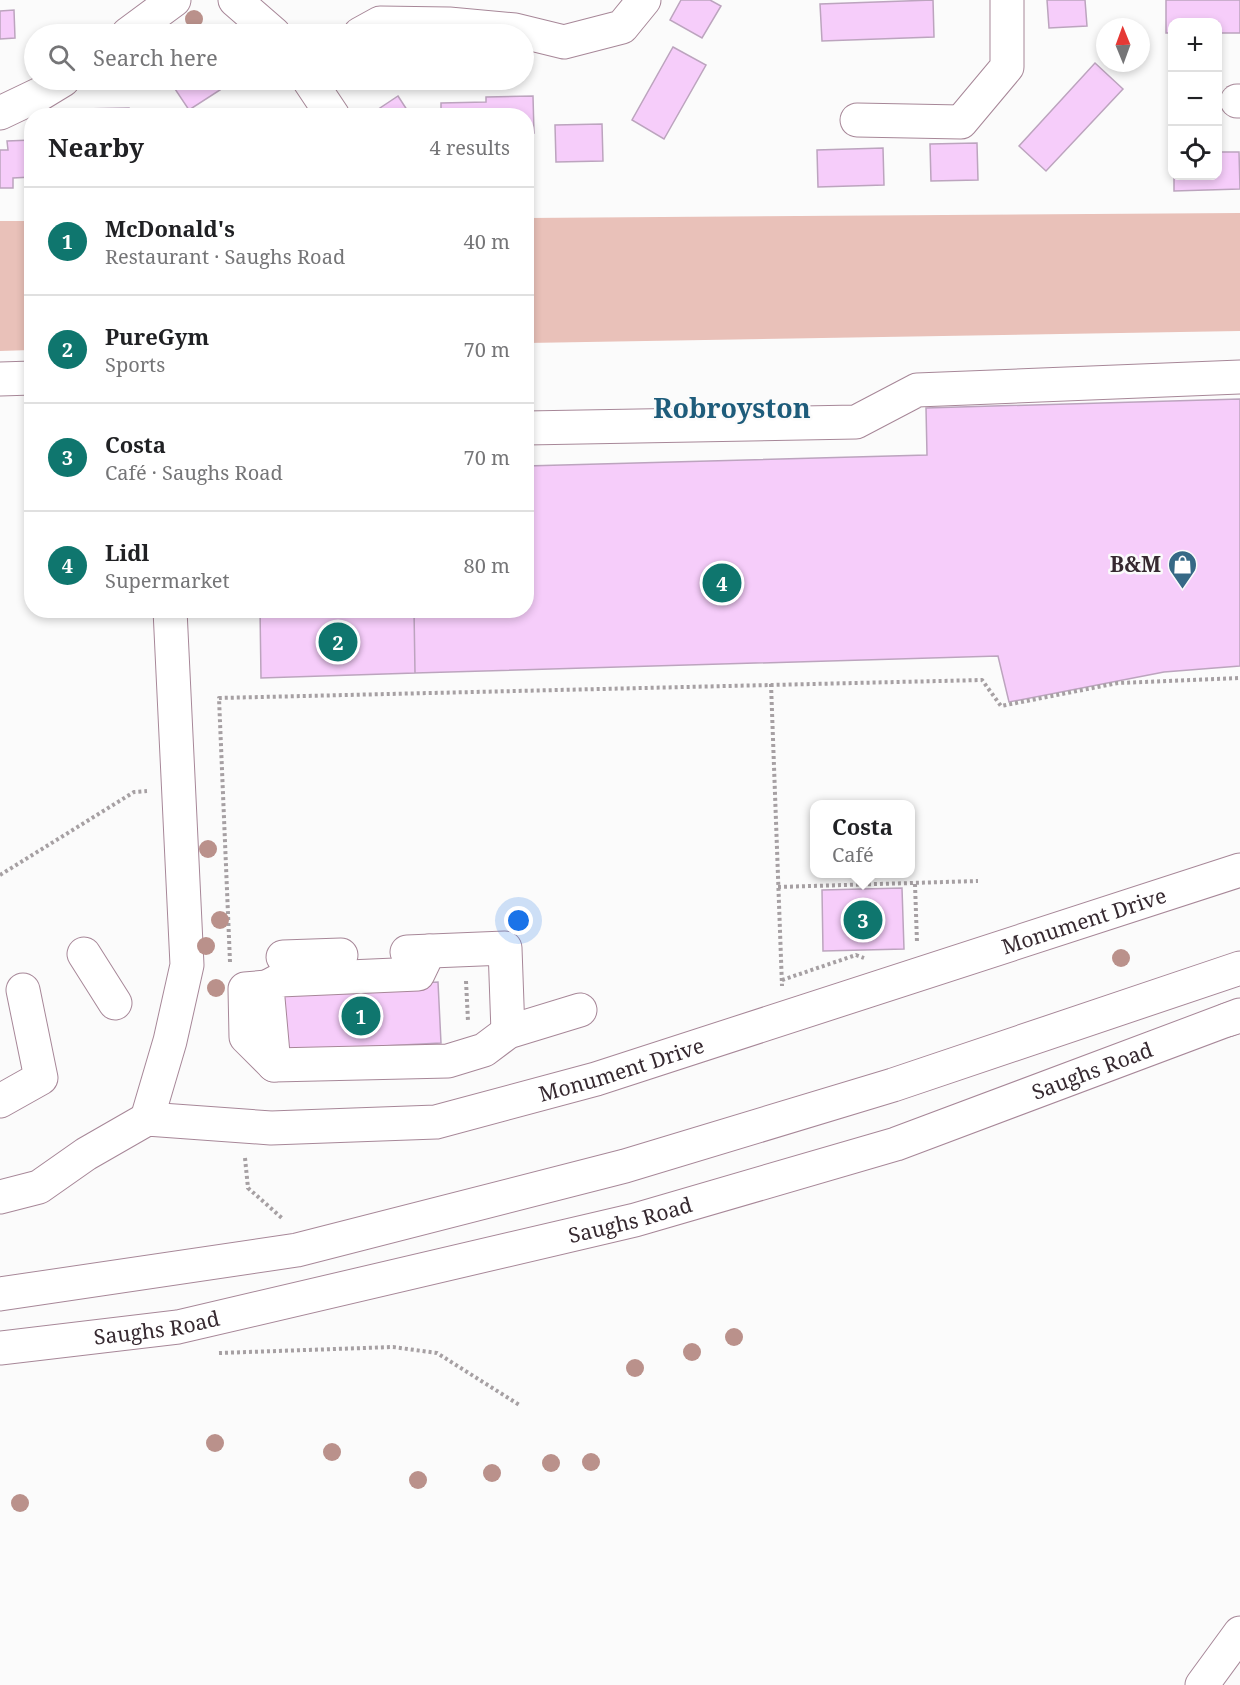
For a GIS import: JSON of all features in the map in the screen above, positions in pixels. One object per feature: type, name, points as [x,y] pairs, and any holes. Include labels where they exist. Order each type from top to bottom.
[{"type":"main road","points":[[142,24],[174,0]]},
{"type":"main road","points":[[235,0],[263,24]]},
{"type":"main road","points":[[534,35],[564,42],[622,27],[644,0]]},
{"type":"main road","points":[[857,120],[960,122],[1007,67],[1007,0]]},
{"type":"main road","points":[[378,24],[449,24]]},
{"type":"main road","points":[[0,113],[47,90]]},
{"type":"main road","points":[[316,90],[328,108]]},
{"type":"main road","points":[[534,428],[856,422],[917,390],[1240,377]]},
{"type":"main road","points":[[0,379],[24,378]]},
{"type":"main road","points":[[0,1197],[39,1187],[86,1154],[147,1119],[170,1041],[187,965],[170,618]]},
{"type":"main road","name":"Monument Drive","points":[[147,1119],[271,1128],[436,1122],[596,1079],[1240,870]]},
{"type":"main road","points":[[283,957],[505,948],[496,1041]]},
{"type":"main road","points":[[429,951],[418,974],[280,980],[267,987],[245,989],[246,1037],[274,1065],[448,1061],[580,1010]]},
{"type":"main road","points":[[84,954],[115,1003]]},
{"type":"main road","points":[[0,1294],[297,1250],[647,1159],[893,1085],[1240,968]]},
{"type":"main road","points":[[0,1101],[40,1078],[23,990]]},
{"type":"main road","name":"Saughs Road","points":[[0,1348],[178,1327],[635,1220],[896,1144],[1236,1017]]},
{"type":"main road","points":[[1202,1685],[1240,1633]]},
{"type":"path","points":[[230,974],[219,698],[982,680],[1001,706],[1118,682],[1240,678]]},
{"type":"path","points":[[771,684],[783,1019]]},
{"type":"path","points":[[0,875],[134,792],[222,785]]},
{"type":"path","points":[[778,887],[978,881]]},
{"type":"path","points":[[915,884],[917,948]]},
{"type":"path","points":[[465,950],[468,1044],[480,1040],[496,1041]]},
{"type":"path","points":[[782,980],[856,955],[875,962]]},
{"type":"path","points":[[244,1149],[248,1188],[295,1229],[297,1250]]},
{"type":"path","points":[[207,1353],[393,1347],[438,1353],[521,1406]]},
{"type":"shaded area","points":[[1240,213],[1240,331],[534,343],[534,218]]},
{"type":"shaded area","points":[[0,221],[24,221],[24,350],[0,351]]},
{"type":"building","points":[[681,0],[710,0],[721,6],[702,38],[670,20]]},
{"type":"building","points":[[933,0],[934,37],[822,41],[820,4]]},
{"type":"building","points":[[1047,0],[1085,0],[1087,26],[1049,28]]},
{"type":"building","points":[[1166,0],[1240,0],[1240,33],[1222,33],[1222,18],[1168,18],[1168,33],[1166,33]]},
{"type":"building","points":[[14,10],[15,38],[0,39],[0,11]]},
{"type":"building","points":[[673,47],[706,65],[664,139],[632,120]]},
{"type":"building","points":[[1095,63],[1096,72],[1105,72],[1123,89],[1046,171],[1019,146]]},
{"type":"building","points":[[176,90],[220,90],[192,108],[188,108]]},
{"type":"building","points":[[398,96],[406,108],[380,108]]},
{"type":"building","points":[[533,96],[533,108],[441,108],[441,103],[486,102],[486,97]]},
{"type":"building","points":[[602,124],[603,161],[556,162],[555,125]]},
{"type":"building","points":[[24,140],[24,177],[13,178],[13,188],[0,188],[0,150],[8,150],[7,141]]},
{"type":"building","points":[[977,143],[978,180],[931,181],[930,144]]},
{"type":"building","points":[[883,148],[884,185],[818,187],[817,150]]},
{"type":"building","points":[[1222,152],[1239,152],[1240,189],[1174,191],[1174,180],[1222,180]]},
{"type":"building","points":[[1240,399],[1240,666],[1164,672],[1009,702],[998,656],[415,673],[414,618],[534,618],[534,466],[927,455],[926,408]]},
{"type":"building","points":[[260,618],[414,618],[415,673],[261,678]]},
{"type":"building","points":[[902,888],[904,949],[823,951],[822,890]]},
{"type":"building","points":[[438,982],[441,1043],[284,1051],[281,990]]},
{"type":"place","name":"Lidl","points":[[722,583]]},
{"type":"place","name":"B&M","points":[[1182,590]]},
{"type":"place","name":"PureGym","points":[[338,642]]},
{"type":"place","name":"Costa","points":[[863,920]]},
{"type":"place","name":"McDonald's","points":[[361,1016]]},
{"type":"district","name":"Robroyston","points":[[732,407]]}]
